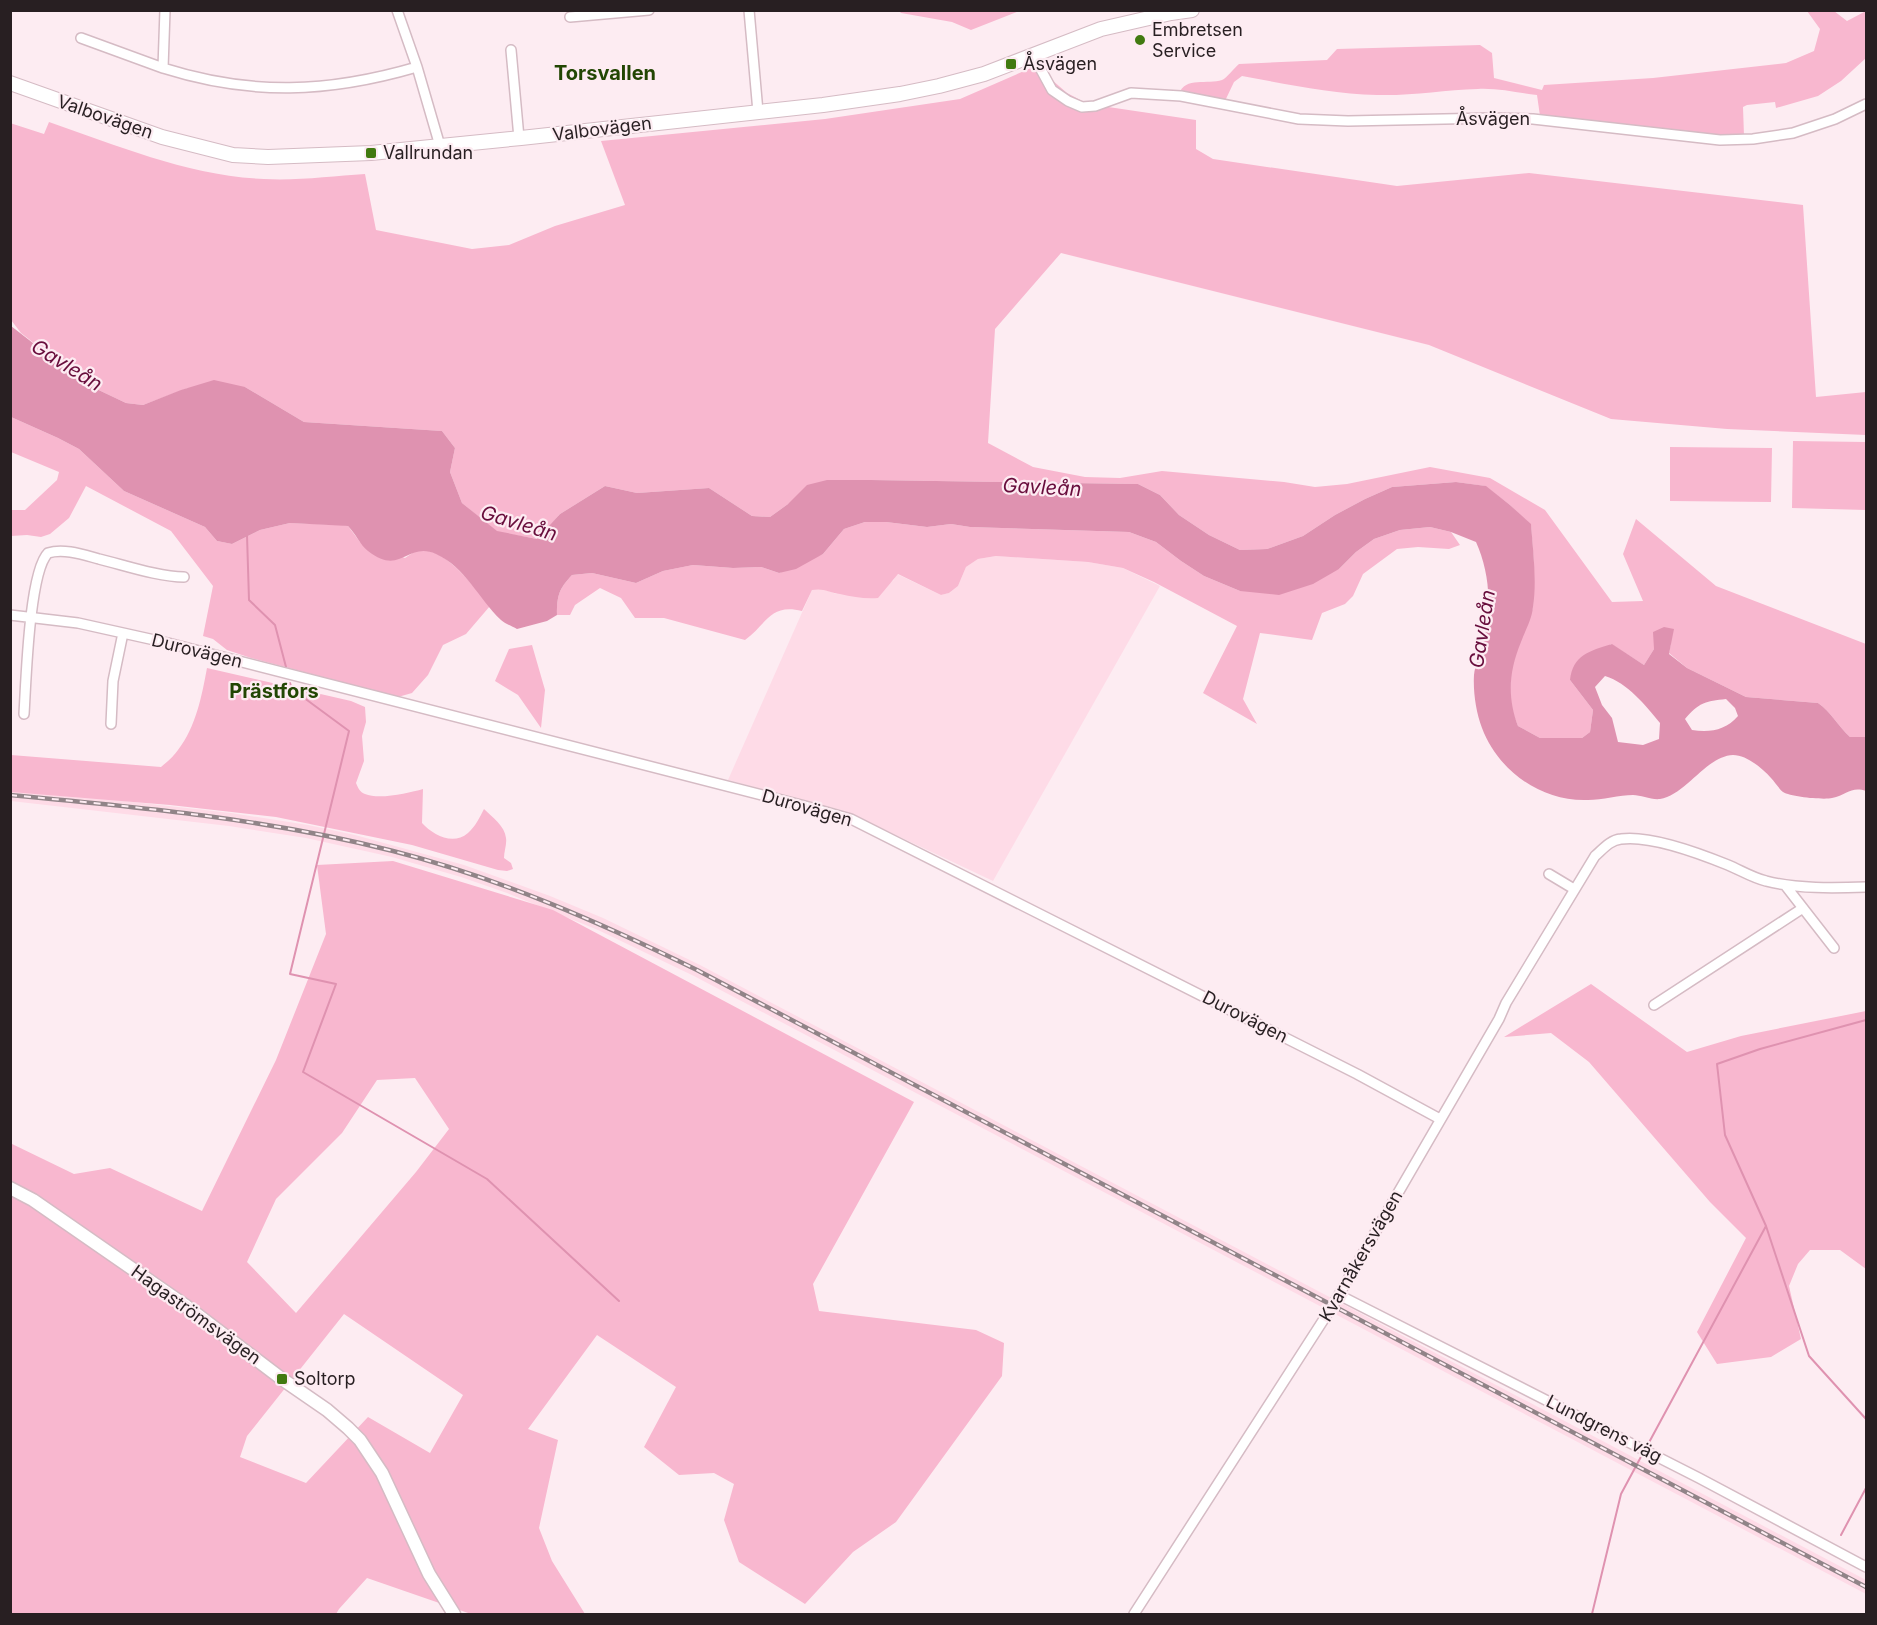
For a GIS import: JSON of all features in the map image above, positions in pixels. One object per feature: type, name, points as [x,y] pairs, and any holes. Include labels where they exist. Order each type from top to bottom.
[{"type":"main road","name":"Valbovägen","points":[[10,83],[162,137],[233,155],[280,157],[371,153],[855,101],[921,90],[984,74],[1101,28],[1171,12],[1192,10]]},
{"type":"street","points":[[163,68],[165,10]]},
{"type":"street","points":[[397,10],[417,67],[440,146]]},
{"type":"street","points":[[570,17],[649,10]]},
{"type":"street","points":[[749,10],[758,112]]},
{"type":"street","points":[[81,38],[163,68],[238,86],[301,89],[347,84],[417,67]]},
{"type":"street","points":[[511,50],[519,138]]},
{"type":"street","name":"Åsvägen","points":[[1033,55],[1052,90],[1082,107],[1095,106],[1131,93],[1181,96],[1299,119],[1348,121],[1533,119],[1719,140],[1753,139],[1793,133],[1835,119],[1866,104]]},
{"type":"street","points":[[24,714],[32,616],[40,565],[45,556],[53,551],[84,555],[151,572],[184,577]]},
{"type":"street","name":"Durovägen","points":[[10,615],[78,623],[123,633],[291,674],[851,819],[1357,1074],[1440,1119]]},
{"type":"street","points":[[111,724],[113,681],[123,633]]},
{"type":"street","name":"Kvarnåkersvägen","points":[[1134,1614],[1339,1295],[1595,856],[1608,844],[1620,839],[1640,839],[1707,857],[1763,881],[1785,885],[1866,887]]},
{"type":"street","points":[[1549,874],[1574,889]]},
{"type":"street","points":[[1785,885],[1834,948]]},
{"type":"street","points":[[1654,1005],[1803,908]]},
{"type":"street","name":"Hagaströmsvägen","points":[[10,1188],[33,1200],[186,1306],[348,1428],[360,1440],[382,1473],[429,1574],[454,1614]]},
{"type":"street","name":"Lundgrens väg","points":[[1339,1295],[1650,1453],[1866,1567]]},
{"type":"shaded area","points":[[899,11],[1019,11],[971,30],[952,22]]},
{"type":"shaded area","points":[[1807,11],[1834,11],[1847,21],[1866,11],[1866,58],[1841,81],[1818,96],[1776,108],[1775,102],[1743,107],[1744,136],[1700,136],[1540,116],[1537,95],[1493,89],[1377,95],[1343,93],[1242,76],[1234,82],[1224,103],[1179,94],[1182,88],[1192,83],[1222,80],[1239,64],[1327,60],[1337,49],[1480,45],[1492,53],[1494,78],[1542,90],[1544,85],[1653,78],[1786,63],[1814,51],[1820,29]]},
{"type":"shaded area","points":[[1040,64],[1052,80],[1067,93],[1088,104],[1196,120],[1196,149],[1213,159],[1397,186],[1529,173],[1803,205],[1816,397],[1866,392],[1866,435],[1727,429],[1611,419],[1429,345],[1061,253],[995,329],[988,443],[1033,467],[1085,477],[1120,478],[1162,471],[1315,487],[1347,484],[1430,467],[1490,478],[1545,510],[1612,602],[1643,601],[1623,554],[1636,519],[1716,586],[1866,644],[1866,737],[1850,737],[1818,703],[1746,697],[1687,668],[1669,653],[1671,643],[1654,632],[1654,649],[1644,665],[1611,644],[1570,680],[1593,710],[1590,732],[1582,738],[1540,738],[1518,726],[1511,709],[1510,690],[1512,661],[1533,608],[1534,564],[1531,525],[1485,486],[1456,482],[1392,487],[1335,515],[1303,536],[1267,549],[1240,550],[1209,535],[1179,515],[1160,495],[1138,484],[871,480],[788,504],[770,517],[752,516],[709,488],[637,493],[605,486],[560,514],[538,539],[497,532],[462,503],[450,472],[455,448],[442,431],[304,422],[245,387],[188,388],[143,405],[126,403],[86,384],[21,333],[11,320],[10,123],[44,134],[49,122],[181,166],[236,177],[289,179],[365,174],[376,230],[472,249],[509,245],[555,226],[625,205],[601,141],[825,119],[960,99]]},
{"type":"shaded area","points":[[11,417],[79,449],[124,491],[205,527],[217,541],[232,544],[260,530],[290,523],[348,526],[360,542],[405,558],[417,551],[438,554],[467,579],[490,606],[466,634],[443,645],[428,675],[412,693],[398,697],[227,650],[213,639],[203,636],[213,586],[171,531],[86,486],[69,518],[50,534],[41,537],[11,536],[11,510],[25,510],[57,480],[59,472],[11,452]]},
{"type":"shaded area","points":[[1793,441],[1866,442],[1866,510],[1792,508]]},
{"type":"shaded area","points":[[1670,447],[1772,448],[1771,502],[1670,501]]},
{"type":"shaded area","points":[[865,522],[927,527],[951,524],[970,527],[1129,532],[1156,542],[1204,576],[1240,591],[1339,569],[1356,552],[1374,539],[1400,530],[1430,527],[1451,532],[1460,545],[1449,549],[1418,547],[1397,549],[1363,574],[1353,596],[1345,604],[1322,613],[1312,640],[1260,633],[1243,699],[1257,724],[1203,693],[1237,626],[1123,568],[1088,562],[996,556],[978,559],[966,567],[958,586],[949,593],[941,595],[898,574],[878,598],[859,598],[823,590],[812,590],[802,611],[791,609],[776,612],[745,640],[664,618],[635,618],[621,598],[600,588],[575,605],[570,615],[557,615],[560,593],[572,575],[592,573],[636,583],[663,571],[693,565],[733,568],[761,567],[779,573],[823,554],[844,529]]},
{"type":"shaded area","points":[[996,556],[1088,562],[1123,568],[1160,586],[993,881],[845,811],[728,780],[812,590],[822,588],[836,594],[893,581],[897,574],[941,595],[949,593],[958,586],[966,567],[978,559]]},
{"type":"shaded area","points":[[532,645],[545,690],[541,728],[518,695],[495,681],[509,649]]},
{"type":"shaded area","points":[[207,668],[351,701],[365,707],[366,722],[362,736],[364,761],[356,783],[360,791],[371,796],[386,796],[423,789],[422,823],[437,835],[450,839],[462,837],[468,833],[484,809],[498,822],[505,834],[504,858],[511,863],[513,869],[498,870],[412,845],[276,817],[170,805],[11,792],[11,755],[161,767],[184,741],[194,721]]},
{"type":"shaded area","points":[[10,788],[231,813],[355,835],[464,865],[603,918],[700,965],[1866,1580],[1866,1594],[694,976],[598,930],[507,893],[392,857],[306,838],[229,826],[11,801]]},
{"type":"shaded area","points":[[393,861],[553,910],[914,1102],[813,1284],[819,1311],[976,1330],[1004,1343],[1002,1376],[896,1522],[853,1552],[805,1604],[739,1562],[724,1520],[734,1484],[714,1473],[679,1475],[644,1447],[676,1387],[597,1335],[528,1429],[558,1440],[539,1528],[552,1561],[585,1614],[471,1614],[367,1578],[336,1614],[11,1614],[10,1143],[74,1174],[110,1168],[202,1211],[276,1060],[326,934],[317,865]],"holes":[[[415,1078],[449,1129],[416,1172],[296,1313],[247,1262],[276,1199],[342,1133],[377,1080]],[[344,1314],[463,1395],[430,1453],[368,1417],[306,1483],[240,1457],[247,1436]]]},
{"type":"shaded area","points":[[1591,984],[1687,1052],[1741,1036],[1866,1011],[1866,1269],[1840,1250],[1810,1250],[1798,1264],[1789,1286],[1801,1339],[1771,1357],[1717,1364],[1697,1332],[1746,1238],[1710,1202],[1589,1062],[1551,1033],[1504,1037]]},
{"type":"water","name":"Gavleån","points":[[11,326],[86,384],[126,403],[143,405],[214,380],[245,387],[304,422],[442,431],[455,448],[450,472],[462,503],[497,531],[537,539],[560,514],[605,486],[637,493],[709,488],[752,516],[770,517],[788,504],[807,485],[827,480],[871,480],[1138,484],[1160,495],[1179,515],[1209,535],[1240,550],[1267,549],[1303,536],[1335,515],[1392,487],[1456,482],[1486,486],[1531,524],[1535,576],[1533,607],[1514,663],[1511,684],[1512,705],[1518,726],[1540,738],[1582,738],[1590,732],[1593,710],[1570,680],[1579,659],[1589,652],[1612,644],[1644,665],[1654,649],[1653,632],[1664,627],[1674,629],[1669,654],[1687,668],[1746,697],[1818,703],[1850,737],[1866,737],[1866,791],[1853,790],[1828,799],[1787,794],[1754,763],[1744,757],[1733,755],[1714,762],[1679,791],[1660,799],[1633,795],[1593,800],[1571,799],[1554,796],[1524,781],[1510,770],[1489,744],[1477,709],[1474,675],[1484,641],[1488,608],[1487,578],[1480,551],[1476,542],[1430,527],[1400,530],[1374,539],[1356,552],[1339,569],[1313,584],[1279,595],[1240,591],[1204,576],[1156,542],[1129,532],[970,527],[951,524],[927,527],[865,522],[844,529],[823,554],[796,569],[779,573],[761,567],[733,568],[693,565],[663,571],[636,583],[592,573],[572,575],[560,593],[557,615],[547,621],[517,629],[501,620],[464,575],[436,554],[426,551],[418,552],[388,561],[365,549],[348,526],[290,523],[260,530],[232,544],[217,541],[205,527],[124,491],[79,449],[11,417]],"holes":[[[1605,676],[1636,695],[1660,723],[1659,739],[1643,745],[1618,742],[1612,718],[1602,705],[1595,687]],[[1726,699],[1735,708],[1738,716],[1733,721],[1717,729],[1692,730],[1685,719],[1694,709],[1708,702]]]},
{"type":"waterway","points":[[247,535],[249,600],[275,625],[286,667]]},
{"type":"waterway","points":[[290,683],[292,689],[349,731],[290,974],[336,984],[303,1072],[487,1179],[619,1301]]},
{"type":"waterway","points":[[1866,1020],[1760,1049],[1717,1064],[1725,1135],[1766,1226],[1809,1356],[1866,1419]]},
{"type":"waterway","points":[[1646,1448],[1766,1226]]},
{"type":"waterway","points":[[1592,1614],[1621,1494],[1643,1453]]},
{"type":"waterway","points":[[1841,1535],[1866,1488]]},
{"type":"railway","points":[[10,795],[107,804],[251,822],[346,840],[471,874],[586,918],[697,970],[1866,1587]]},
{"type":"place","name":"Embretsen Service","points":[[1140,40]]},
{"type":"place","name":"Åsvägen","points":[[1011,64]]},
{"type":"place","name":"Vallrundan","points":[[371,153]]},
{"type":"place","name":"Soltorp","points":[[282,1379]]},
{"type":"district","name":"Torsvallen","points":[[605,73]]},
{"type":"district","name":"Prästfors","points":[[274,691]]}]
